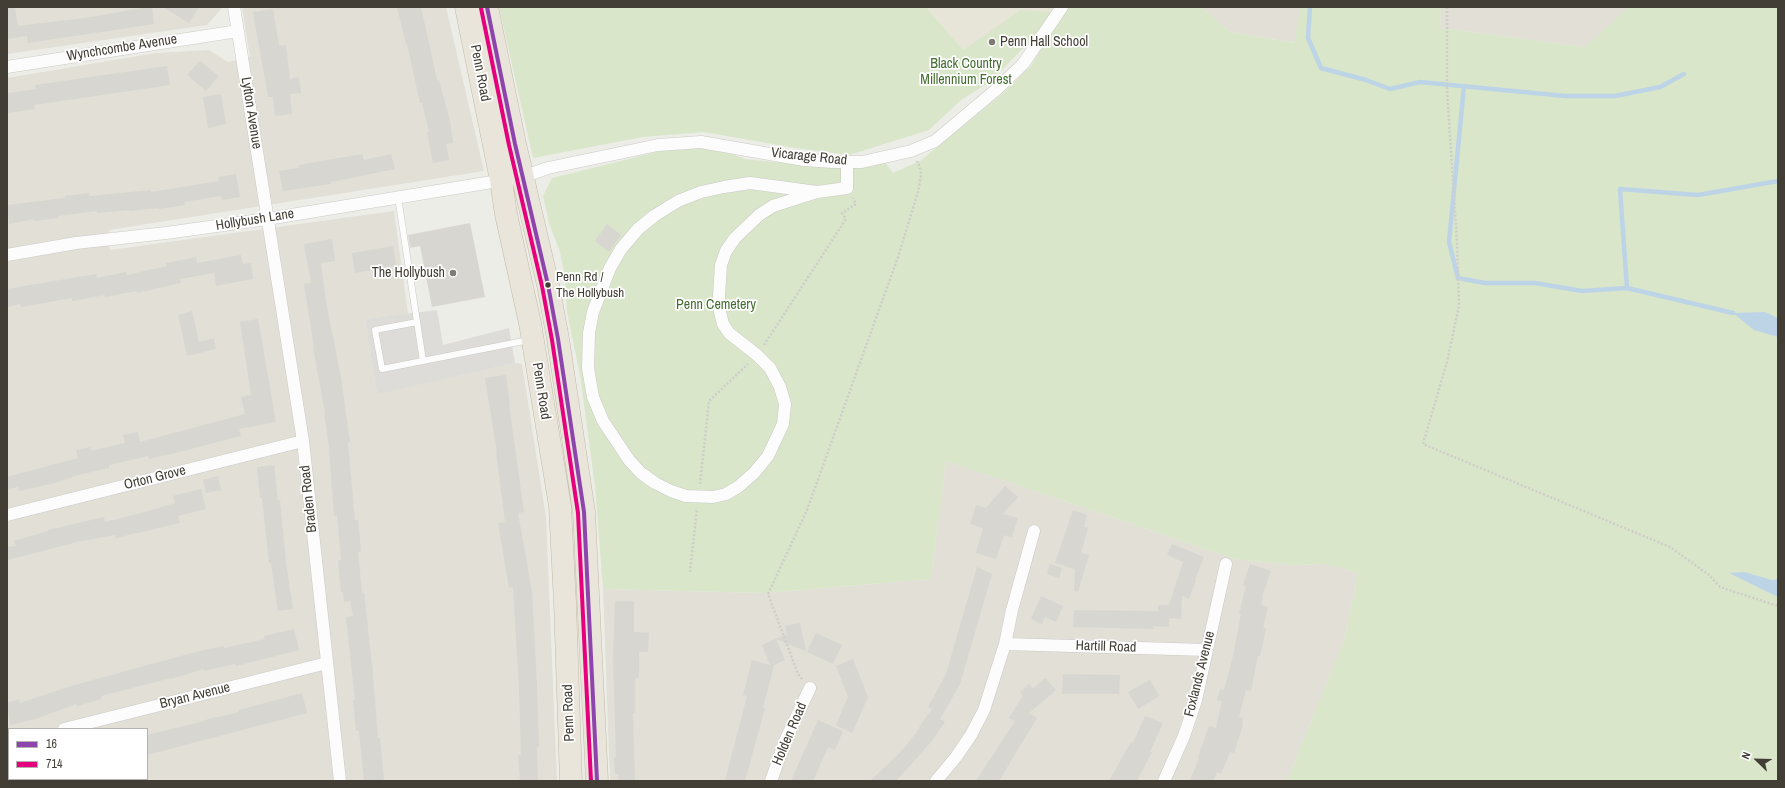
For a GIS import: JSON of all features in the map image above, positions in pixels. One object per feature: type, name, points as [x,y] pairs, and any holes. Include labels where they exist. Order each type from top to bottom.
[{"type":"highway","name":"Penn Road","points":[[466,7],[501,180],[506,214],[533,340],[560,506],[572,781]]},
{"type":"highway","name":"Penn Road","points":[[487,7],[522,177],[548,285],[558,339],[584,512],[597,781]]},
{"type":"street","name":"Lytton Avenue","points":[[234,7],[267,219]]},
{"type":"street","name":"Vicarage Road","points":[[501,180],[522,177],[548,168],[658,145],[702,142],[804,160],[847,162],[862,162],[911,151],[935,141],[997,89],[1023,64],[1062,7]]},
{"type":"street","name":"Wynchcombe Avenue","points":[[7,67],[238,31]]},
{"type":"street","points":[[817,192],[750,183],[724,186],[701,192],[678,201],[654,216],[638,229],[621,249],[610,268],[593,312],[590,333],[588,368],[594,397],[603,421],[625,455],[641,474],[655,483],[686,496],[713,497],[726,494],[738,487],[754,473],[774,445],[782,424],[784,404],[780,387],[770,368],[757,355],[729,333],[723,324],[720,312],[719,296],[721,265],[726,251],[735,238],[758,214],[773,206],[817,192],[847,188],[847,162]]},
{"type":"street","name":"Hollybush Lane","points":[[7,255],[76,243],[166,233],[267,219],[501,180]]},
{"type":"street","name":"Braden Road","points":[[267,219],[303,441],[340,781]]},
{"type":"street","name":"Orton Grove","points":[[7,515],[303,441]]},
{"type":"street","points":[[936,781],[960,752],[984,710],[1005,644],[1012,610],[1034,531]]},
{"type":"street","name":"Foxlands Avenue","points":[[1164,781],[1184,736],[1196,700],[1226,564]]},
{"type":"street","name":"Hartill Road","points":[[1005,644],[1207,650]]},
{"type":"street","name":"Bryan Avenue","points":[[68,728],[327,663]]},
{"type":"street","name":"Holden Road","points":[[771,781],[785,741],[810,688]]},
{"type":"lane","points":[[398,197],[423,361]]},
{"type":"lane","points":[[417,322],[375,330],[382,370],[533,340]]},
{"type":"path","points":[[1447,7],[1447,90],[1457,242],[1459,306],[1447,362],[1423,444],[1670,547],[1709,575],[1720,587],[1778,606]]},
{"type":"path","points":[[810,688],[798,674],[768,594],[808,510],[898,257],[918,192],[921,175],[920,166],[911,151]]},
{"type":"shaded area","points":[[7,7],[223,7],[207,25],[7,54]]},
{"type":"shaded area","points":[[242,7],[446,7],[484,171],[109,230],[110,250],[394,211],[408,314],[365,319],[377,393],[515,363],[522,364],[546,517],[557,781],[7,781],[7,78],[156,53],[209,50],[228,62],[250,57]]},
{"type":"shaded area","name":"Penn Hall School","points":[[926,7],[1054,7],[1036,35],[990,82]]},
{"type":"shaded area","points":[[1201,7],[1300,7],[1295,43],[1230,32]]},
{"type":"shaded area","points":[[1441,7],[1629,7],[1585,47],[1440,28]]},
{"type":"shaded area","points":[[437,310],[443,345],[509,328],[515,363],[377,394],[365,319]]},
{"type":"shaded area","points":[[946,461],[1235,559],[1293,565],[1325,564],[1358,573],[1345,638],[1287,781],[610,781],[603,589],[766,593],[931,579]]},
{"type":"green space","name":"Black Country Millennium Forest","points":[[499,7],[926,7],[963,50],[1021,10],[1051,12],[1036,35],[990,82],[961,100],[929,130],[849,155],[795,148],[704,132],[643,137],[533,158]]},
{"type":"green space","name":"Penn Cemetery","points":[[1067,7],[1201,7],[1230,32],[1294,43],[1300,7],[1441,7],[1440,28],[1585,47],[1629,7],[1778,7],[1778,781],[1287,781],[1345,638],[1358,573],[1325,564],[1293,565],[1235,559],[946,461],[931,579],[766,593],[603,589],[595,486],[580,375],[567,312],[565,277],[560,252],[549,223],[543,196],[552,178],[669,149],[702,146],[729,152],[744,159],[794,164],[884,161],[893,173],[920,161],[1002,94],[1031,66]]},
{"type":"water","points":[[1765,312],[1778,318],[1778,337],[1754,330],[1733,313]]},
{"type":"water","points":[[1744,572],[1772,580],[1778,579],[1778,597],[1729,573]]},
{"type":"building","points":[[7,7],[15,7],[18,26],[92,17],[146,7],[152,7],[154,24],[28,43],[27,36],[7,39]]},
{"type":"building","points":[[163,7],[199,7],[189,23]]},
{"type":"building","points":[[397,7],[421,7],[437,80],[439,80],[450,121],[453,143],[446,144],[449,160],[433,163],[427,132],[429,132],[422,103],[420,103]]},
{"type":"building","points":[[273,9],[279,46],[286,45],[290,79],[299,77],[301,93],[290,94],[292,114],[275,116],[273,97],[268,97],[253,12]]},
{"type":"building","points":[[200,61],[219,76],[206,91],[187,75]]},
{"type":"building","points":[[167,66],[170,85],[34,105],[35,109],[7,113],[7,93],[36,89],[35,85]]},
{"type":"building","points":[[221,94],[226,124],[208,128],[203,97]]},
{"type":"building","points":[[362,154],[364,160],[391,154],[395,169],[331,182],[331,184],[283,191],[279,171],[299,168],[298,165]]},
{"type":"building","points":[[236,174],[240,197],[222,200],[221,196],[184,202],[185,205],[158,209],[97,213],[97,211],[58,216],[58,218],[34,221],[34,219],[9,224],[7,205],[65,198],[65,196],[89,193],[89,196],[151,190],[151,192],[219,181],[218,177]]},
{"type":"building","name":"The Hollybush","points":[[470,223],[485,297],[432,307],[420,246],[410,248],[408,235]]},
{"type":"building","points":[[607,224],[621,235],[609,252],[595,241]]},
{"type":"building","points":[[332,239],[335,261],[321,263],[326,302],[341,377],[350,442],[348,443],[355,520],[358,520],[361,551],[358,552],[362,593],[364,593],[378,738],[380,737],[384,781],[364,781],[359,731],[356,731],[353,700],[355,700],[346,617],[353,616],[350,601],[344,602],[343,592],[341,592],[338,561],[341,560],[337,515],[334,516],[325,412],[313,348],[304,284],[311,283],[304,244]]},
{"type":"building","points":[[393,246],[396,266],[355,273],[352,253]]},
{"type":"building","points":[[241,255],[243,264],[251,263],[253,279],[216,286],[214,273],[180,279],[181,283],[137,293],[137,291],[105,297],[105,295],[72,301],[72,298],[21,307],[20,304],[7,307],[7,289],[96,274],[97,278],[126,272],[127,275],[167,266],[166,263],[196,257],[197,263]]},
{"type":"building","points":[[192,311],[199,342],[214,338],[216,349],[187,356],[178,315]]},
{"type":"building","points":[[258,319],[276,422],[239,429],[241,436],[149,459],[148,456],[109,465],[109,468],[78,475],[55,483],[19,491],[18,487],[7,489],[7,477],[78,458],[76,450],[90,447],[91,451],[125,443],[123,435],[138,432],[140,442],[245,414],[241,397],[251,395],[240,322]]},
{"type":"building","points":[[506,375],[524,512],[518,513],[532,592],[539,747],[537,747],[538,781],[520,781],[518,755],[521,755],[519,688],[513,587],[509,588],[498,523],[505,522],[497,452],[485,378]]},
{"type":"building","points":[[274,465],[278,501],[280,500],[286,563],[293,609],[278,611],[271,563],[269,563],[257,467]]},
{"type":"building","points":[[218,476],[221,490],[206,493],[203,480]]},
{"type":"building","points":[[1005,486],[1018,497],[1003,514],[1018,518],[1012,537],[1004,535],[996,559],[976,553],[983,528],[970,524],[976,505],[986,508]]},
{"type":"building","points":[[201,489],[206,509],[178,516],[180,523],[116,538],[115,535],[81,541],[7,560],[7,547],[16,546],[14,541],[48,530],[104,517],[105,522],[141,513],[175,503],[173,496]]},
{"type":"building","points":[[1073,510],[1087,515],[1084,527],[1088,528],[1081,553],[1089,555],[1078,592],[1074,591],[1075,569],[1055,563]]},
{"type":"building","points":[[1172,544],[1204,557],[1189,599],[1182,596],[1181,619],[1169,618],[1169,627],[1154,626],[1154,629],[1073,627],[1074,610],[1158,611],[1158,605],[1169,605],[1183,562],[1167,555]]},
{"type":"building","points":[[1050,564],[1062,568],[1059,578],[1047,574]]},
{"type":"building","points":[[1250,564],[1271,571],[1262,596],[1261,605],[1268,607],[1263,628],[1266,629],[1260,656],[1258,656],[1251,691],[1246,690],[1239,717],[1243,718],[1243,725],[1234,753],[1230,752],[1221,774],[1217,772],[1213,781],[1190,781],[1209,726],[1216,728],[1222,701],[1217,700],[1220,689],[1224,690],[1233,656],[1241,614],[1239,614],[1246,586],[1243,585]]},
{"type":"building","points":[[977,567],[992,574],[960,684],[940,719],[945,722],[931,742],[896,781],[870,781],[900,753],[920,728],[919,727],[932,709],[928,707],[946,674]]},
{"type":"building","points":[[1041,596],[1063,606],[1056,622],[1045,617],[1042,624],[1031,619]]},
{"type":"building","points":[[615,601],[634,601],[634,632],[649,633],[648,652],[639,652],[639,678],[635,678],[635,713],[633,713],[635,781],[619,781],[618,774],[615,774],[614,757],[616,757],[613,658]]},
{"type":"building","points":[[800,623],[806,651],[776,639],[785,660],[772,666],[774,666],[763,707],[765,708],[745,781],[725,781],[747,696],[743,695],[752,660],[770,665],[762,645],[787,634],[785,626]]},
{"type":"building","points":[[294,629],[299,650],[236,666],[235,664],[204,671],[203,669],[171,679],[101,696],[102,699],[77,706],[76,704],[38,718],[10,725],[7,703],[19,699],[20,703],[71,686],[203,650],[224,646],[224,648],[265,639],[264,636]]},
{"type":"building","points":[[816,633],[842,645],[833,664],[807,652]]},
{"type":"building","points":[[853,659],[868,697],[852,733],[836,725],[848,697],[836,666]]},
{"type":"building","points":[[1063,674],[1120,675],[1119,694],[1062,694]]},
{"type":"building","points":[[1045,678],[1056,690],[1029,713],[1037,718],[999,781],[976,781],[1015,721],[1009,718],[1023,695],[1020,692],[1029,684],[1033,689]]},
{"type":"building","points":[[1150,680],[1159,696],[1138,709],[1128,692]]},
{"type":"building","points":[[302,693],[307,713],[148,755],[148,735],[239,712],[239,710]]},
{"type":"building","points":[[1145,716],[1163,723],[1150,752],[1152,752],[1137,781],[1109,781],[1131,742],[1133,743]]},
{"type":"building","points":[[818,720],[843,731],[835,750],[828,747],[813,781],[791,781]]},
{"type":"waterway","points":[[1310,7],[1308,38],[1321,68],[1366,80],[1390,89],[1420,82],[1565,96],[1615,96],[1660,87],[1684,74]]},
{"type":"waterway","points":[[1464,86],[1449,242],[1458,278],[1485,283],[1535,283],[1582,291],[1627,288]]},
{"type":"waterway","points":[[1733,313],[1627,288],[1620,189],[1698,195],[1778,181]]},
{"type":"transit line","name":"16","points":[[487,7],[515,144],[548,285],[558,339],[584,512],[597,781]]},
{"type":"transit line","name":"714","points":[[481,8],[509,145],[542,286],[552,340],[578,513],[591,781]]},
{"type":"place","name":"Penn Hall School","points":[[992,42]]},
{"type":"place","name":"The Hollybush","points":[[453,273]]},
{"type":"place","name":"Penn Rd / The Hollybush","points":[[548,285]]}]
